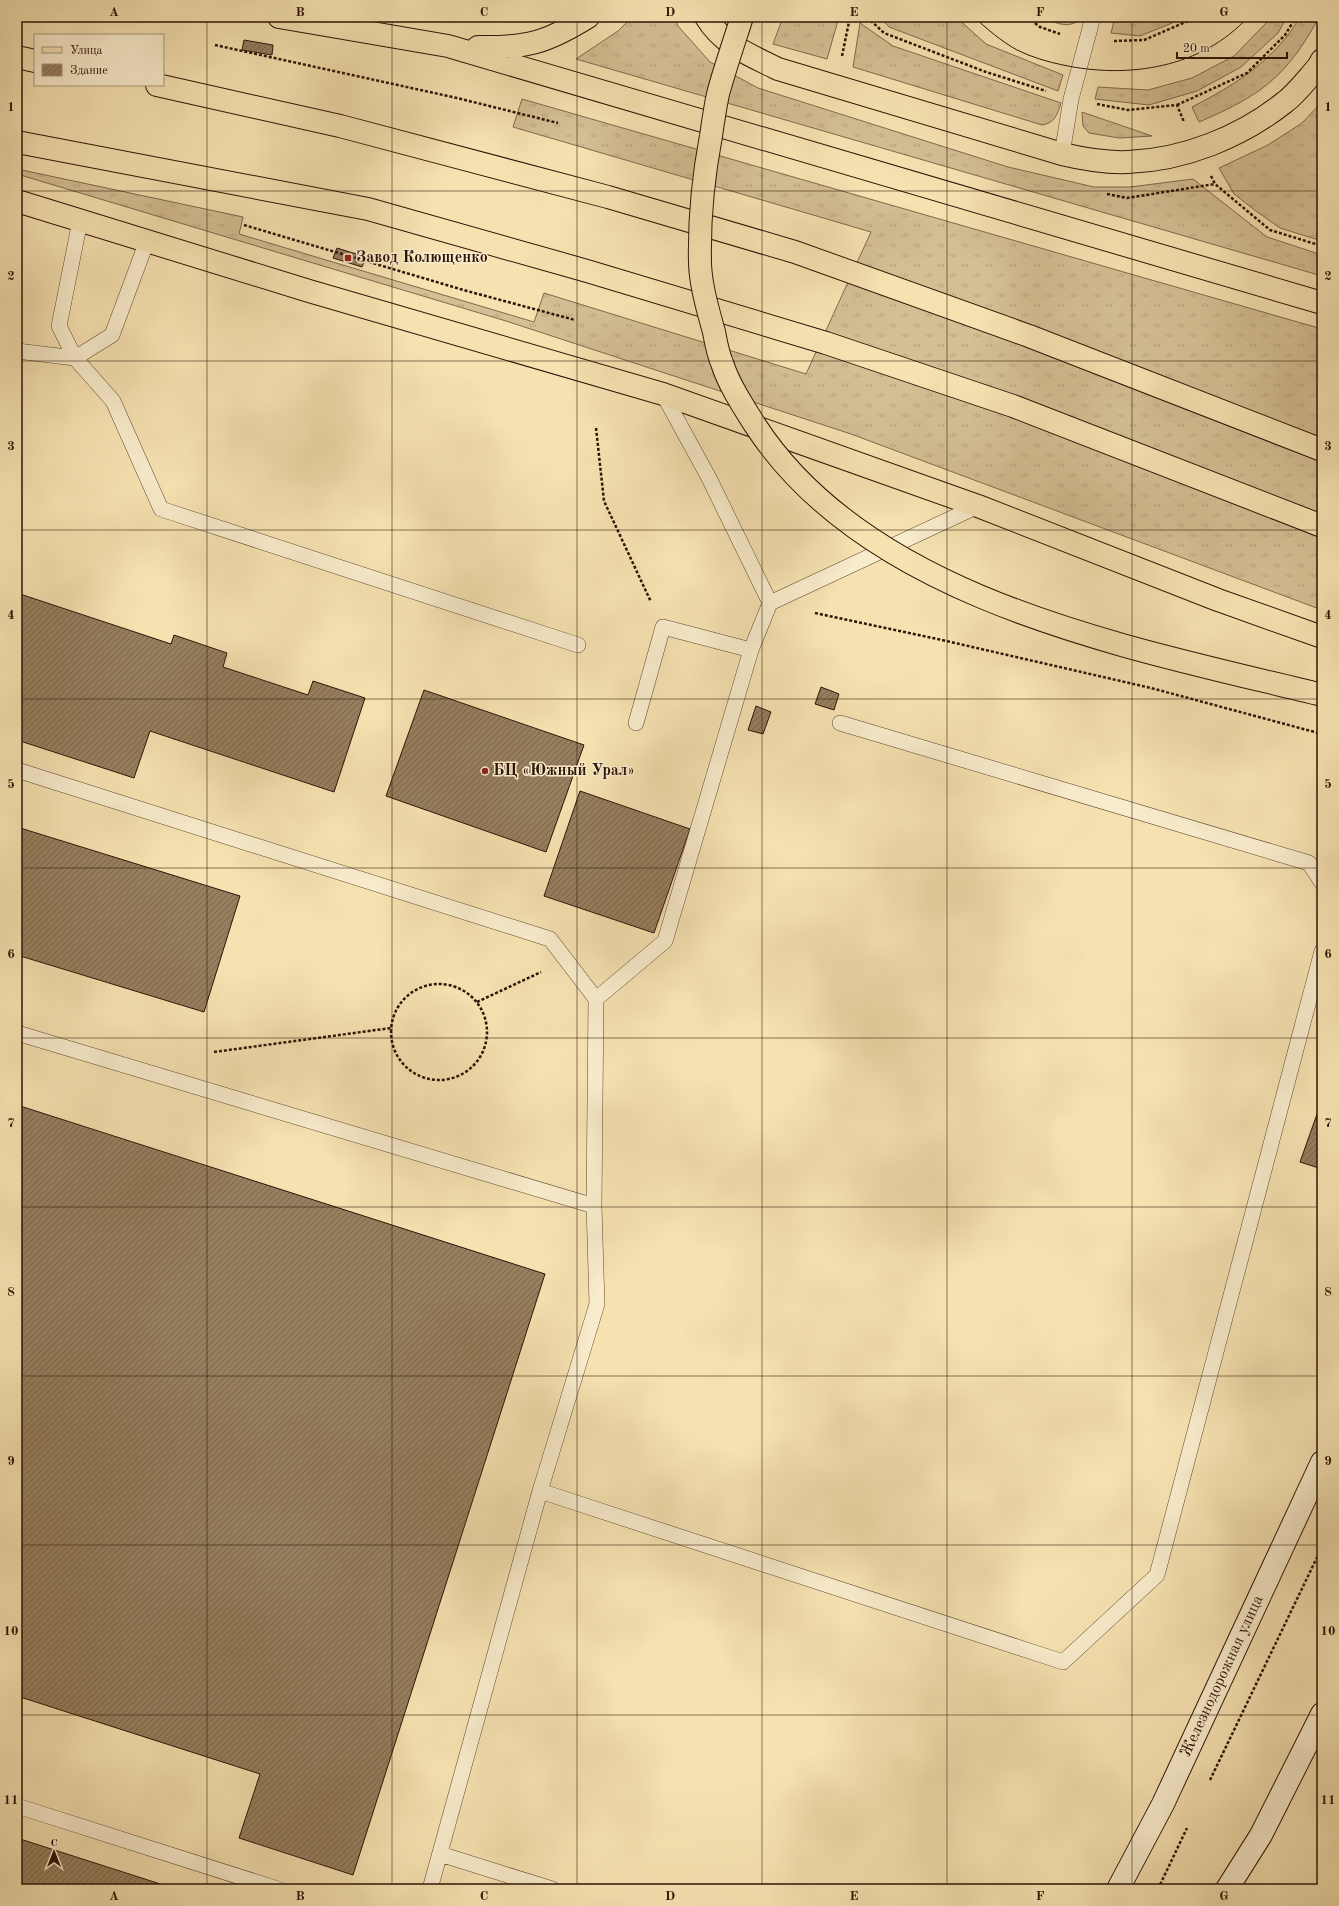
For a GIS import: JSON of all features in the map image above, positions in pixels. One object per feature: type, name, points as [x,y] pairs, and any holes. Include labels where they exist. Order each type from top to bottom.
[{"type":"main road","points":[[279,17],[448,46],[1322,303]]},
{"type":"main road","points":[[448,46],[509,47],[537,43],[565,31],[588,17]]},
{"type":"main road","points":[[706,17],[711,24],[736,48],[778,69],[1062,154],[1091,160],[1128,162],[1162,159],[1195,151],[1253,124],[1286,102],[1318,67],[1322,60]]},
{"type":"main road","points":[[742,17],[718,94],[703,181],[700,267],[708,310],[722,364],[744,408],[762,436],[784,464],[821,501],[853,526],[928,572],[972,592],[1012,608],[1098,638],[1322,695]]},
{"type":"main road","points":[[17,57],[34,61]]},
{"type":"main road","points":[[161,86],[340,126],[608,196],[796,252],[1029,336],[1322,450]]},
{"type":"main road","points":[[17,142],[368,209],[579,268],[826,343],[1013,406],[1322,526]]},
{"type":"main road","points":[[17,201],[309,291],[663,394],[978,506],[1218,600],[1322,637]]},
{"type":"main road","name":"Железнодорожная улица","points":[[1118,1889],[1163,1804],[1322,1462]]},
{"type":"main road","points":[[1226,1889],[1261,1835],[1322,1714]]},
{"type":"lane","points":[[1062,154],[1071,99],[1093,17]]},
{"type":"lane","points":[[80,221],[59,326],[75,358],[113,401],[161,509],[578,645]]},
{"type":"lane","points":[[17,351],[75,358],[112,335],[146,241]]},
{"type":"lane","points":[[663,394],[709,478],[770,604]]},
{"type":"lane","points":[[596,999],[665,941],[751,650],[770,604],[978,506]]},
{"type":"lane","points":[[636,723],[663,627],[751,650]]},
{"type":"lane","points":[[840,723],[1309,863],[1322,883]]},
{"type":"lane","points":[[17,770],[550,939],[596,999],[594,1206],[597,1304],[540,1491],[430,1889]]},
{"type":"lane","points":[[540,1491],[1063,1662],[1157,1575],[1322,951]]},
{"type":"lane","points":[[17,1033],[594,1206]]},
{"type":"lane","points":[[17,1806],[278,1889]]},
{"type":"lane","points":[[440,1854],[552,1889]]},
{"type":"path","points":[[867,17],[884,33],[986,72],[1071,99],[1128,110],[1177,105],[1247,73],[1285,35],[1296,17]]},
{"type":"path","points":[[214,45],[457,98],[558,123]]},
{"type":"path","points":[[1177,105],[1195,151],[1215,184],[1270,230],[1322,246]]},
{"type":"path","points":[[244,225],[467,291],[575,320]]},
{"type":"path","points":[[596,428],[604,501],[663,627]]},
{"type":"path","points":[[770,604],[942,640],[1151,688],[1322,734]]},
{"type":"path","points":[[477,1002],[566,960]]},
{"type":"path","points":[[433,984],[450,985],[465,992],[477,1002],[484,1017],[487,1034],[484,1048],[476,1062],[465,1072],[451,1078],[436,1080],[421,1076],[408,1069],[398,1058],[392,1043],[391,1028],[395,1012],[404,999],[418,989],[433,984]]},
{"type":"path","points":[[214,1052],[391,1028]]},
{"type":"path","points":[[1210,1782],[1322,1547]]},
{"type":"path","points":[[1158,1889],[1189,1825]]},
{"type":"green space","points":[[632,17],[674,17],[678,26],[710,62],[758,88],[1008,167],[1094,187],[1130,187],[1193,179],[1267,237],[1322,255],[1322,276],[576,59],[618,31]]},
{"type":"green space","points":[[783,17],[839,17],[827,59],[773,44]]},
{"type":"green space","points":[[880,17],[956,17],[986,44],[1063,75],[1058,91],[889,27]]},
{"type":"green space","points":[[1044,17],[1081,17],[1069,25],[1059,24]]},
{"type":"green space","points":[[1115,17],[1187,17],[1140,36],[1111,33]]},
{"type":"green space","points":[[1272,17],[1287,17],[1278,33],[1241,67],[1197,91],[1149,105],[1095,99],[1098,87],[1148,90],[1192,78],[1234,56]]},
{"type":"green space","points":[[1300,17],[1319,17],[1307,38],[1283,70],[1270,82],[1239,103],[1199,122],[1192,107],[1224,90],[1253,70],[1279,46]]},
{"type":"green space","points":[[860,23],[893,46],[1061,103],[1057,115],[1050,122],[1042,125],[853,67]]},
{"type":"green space","points":[[522,99],[1322,329],[1322,610],[851,434],[506,321],[17,174],[17,169],[243,217],[239,234],[534,322],[544,293],[806,374],[871,232],[513,127]]},
{"type":"green space","points":[[1322,102],[1322,241],[1280,228],[1256,211],[1234,194],[1219,168],[1268,145],[1302,123]]},
{"type":"green space","points":[[1082,112],[1152,136],[1119,138],[1089,133],[1083,126]]},
{"type":"building","points":[[244,40],[273,45],[272,55],[242,50]]},
{"type":"building","points":[[337,248],[366,257],[362,267],[333,258]]},
{"type":"building","points":[[17,593],[171,644],[174,635],[227,653],[223,667],[308,695],[313,681],[365,698],[334,792],[150,731],[134,778],[17,740]]},
{"type":"building","points":[[821,687],[839,694],[834,710],[815,704]]},
{"type":"building","name":"БЦ «Южный Урал»","points":[[424,690],[584,745],[546,852],[386,796]]},
{"type":"building","points":[[756,706],[771,712],[763,734],[748,730]]},
{"type":"building","points":[[580,791],[690,829],[654,933],[544,896]]},
{"type":"building","points":[[17,827],[240,896],[204,1012],[17,955]]},
{"type":"building","points":[[1322,1100],[1322,1169],[1300,1162]]},
{"type":"building","points":[[17,1105],[545,1274],[353,1875],[239,1838],[260,1774],[17,1696]]},
{"type":"building","points":[[17,1838],[176,1889],[17,1889]]},
{"type":"tram line","points":[[974,17],[1005,43],[1028,55],[1063,65],[1113,71],[1163,65],[1186,58],[1209,48],[1230,34],[1248,17]]},
{"type":"place","name":"Завод Колющенко","points":[[348,258]]},
{"type":"place","name":"БЦ «Южный Урал»","points":[[485,771]]}]
